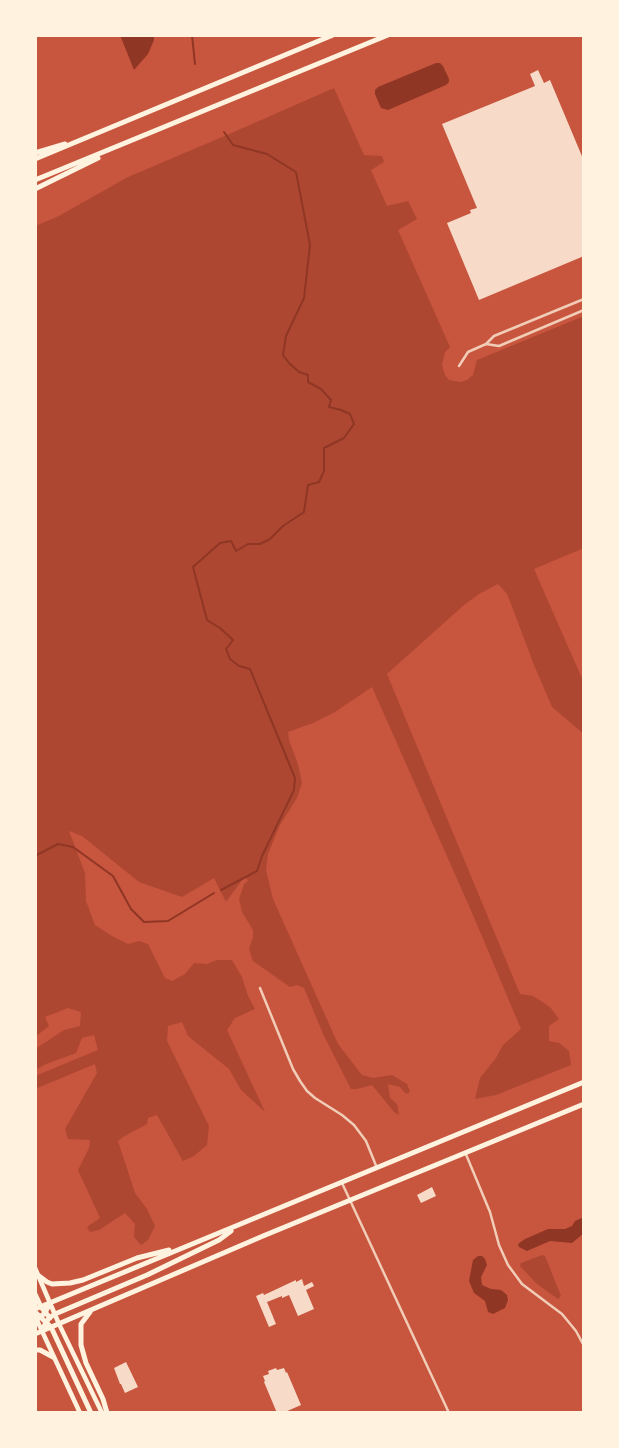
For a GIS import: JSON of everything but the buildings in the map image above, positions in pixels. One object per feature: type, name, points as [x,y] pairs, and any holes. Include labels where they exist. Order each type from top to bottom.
[{"type":"main road","points":[[35,159],[333,35]]},
{"type":"main road","points":[[35,180],[388,35]]},
{"type":"main road","points":[[35,153],[108,129]]},
{"type":"main road","points":[[35,189],[139,137]]},
{"type":"main road","points":[[80,1413],[38,1332],[42,1316],[50,1303],[584,1082]]},
{"type":"main road","points":[[42,1316],[59,1324],[584,1104]]},
{"type":"main road","points":[[42,1316],[147,1275],[219,1240],[239,1226]]},
{"type":"main road","points":[[39,1276],[52,1284],[70,1283],[137,1258],[189,1245]]},
{"type":"main road","points":[[35,1268],[50,1303]]},
{"type":"main road","points":[[35,1294],[42,1316],[91,1413]]},
{"type":"main road","points":[[38,1332],[42,1316],[50,1303]]},
{"type":"main road","points":[[92,1310],[81,1324],[81,1345],[107,1413]]},
{"type":"main road","points":[[42,1316],[59,1324],[102,1413]]},
{"type":"main road","points":[[35,1350],[53,1357]]},
{"type":"street","points":[[459,366],[468,352],[486,344],[494,336],[584,299]]},
{"type":"street","points":[[486,344],[499,346],[584,310]]},
{"type":"street","points":[[260,988],[300,1081],[315,1098],[354,1125],[366,1141],[377,1169]]},
{"type":"street","points":[[466,1152],[508,1265],[522,1284],[562,1314],[584,1346]]},
{"type":"street","points":[[342,1183],[449,1413]]},
{"type":"shaded area","points":[[120,35],[154,35],[148,54],[134,70]]},
{"type":"shaded area","points":[[436,63],[443,66],[449,79],[446,85],[388,110],[381,108],[375,94],[378,87]]},
{"type":"shaded area","points":[[334,88],[364,155],[382,156],[384,162],[371,170],[387,206],[408,201],[417,219],[398,230],[450,347],[445,352],[442,365],[449,380],[467,380],[473,375],[477,360],[584,316],[584,548],[534,569],[584,683],[584,734],[552,707],[507,594],[498,584],[464,605],[387,674],[520,994],[533,996],[550,1007],[559,1019],[549,1026],[549,1041],[559,1043],[569,1051],[571,1065],[496,1095],[475,1099],[480,1078],[503,1045],[521,1029],[372,687],[335,712],[288,732],[302,783],[268,854],[266,870],[273,899],[338,1044],[362,1075],[373,1078],[392,1075],[407,1084],[410,1092],[406,1094],[400,1087],[388,1084],[390,1098],[397,1104],[399,1115],[372,1085],[351,1089],[324,1036],[304,988],[297,985],[290,987],[253,961],[249,949],[253,930],[242,912],[239,899],[244,884],[248,881],[245,876],[226,902],[214,878],[182,897],[139,882],[82,836],[69,831],[85,873],[86,901],[95,925],[128,944],[139,941],[148,944],[165,978],[172,981],[185,974],[194,963],[232,960],[255,1009],[235,1018],[227,1030],[265,1112],[241,1090],[229,1069],[188,1036],[182,1022],[168,1026],[167,1041],[209,1126],[207,1145],[183,1161],[157,1115],[148,1118],[147,1124],[118,1141],[135,1193],[155,1226],[148,1240],[141,1245],[134,1237],[135,1224],[125,1213],[99,1230],[90,1232],[87,1227],[100,1218],[78,1170],[90,1140],[68,1139],[65,1129],[97,1073],[95,1064],[35,1089],[35,1076],[98,1050],[94,1035],[82,1038],[76,1053],[35,1070],[35,1049],[64,1030],[80,1026],[81,1012],[68,1008],[45,1017],[49,1026],[35,1037],[35,226],[57,217],[128,177]]},
{"type":"shaded area","points":[[584,1217],[584,1233],[572,1243],[550,1241],[527,1251],[519,1247],[518,1244],[525,1239],[548,1229],[565,1229]]},
{"type":"shaded area","points":[[478,1256],[485,1259],[487,1265],[481,1277],[482,1285],[501,1290],[507,1295],[505,1308],[493,1314],[488,1312],[485,1301],[474,1293],[469,1281],[473,1260]]},
{"type":"shaded area","points":[[545,1256],[561,1296],[558,1299],[537,1284],[520,1266],[521,1263]]},
{"type":"waterway","points":[[192,35],[195,64]]},
{"type":"waterway","points":[[221,890],[257,871],[294,790],[295,778],[250,669],[239,666],[230,659],[226,649],[233,640],[207,620],[193,567],[220,543],[231,541],[236,551],[248,544],[260,544],[304,512],[308,485],[319,482],[324,471],[324,448],[344,438],[354,424],[350,414],[329,407],[331,400],[321,389],[308,382],[308,375],[299,372],[283,355],[286,336],[304,298],[310,245],[296,172],[267,154],[233,145],[224,132]]},
{"type":"waterway","points":[[35,856],[58,844],[73,847],[113,876],[131,909],[144,922],[168,921],[214,893]]}]
